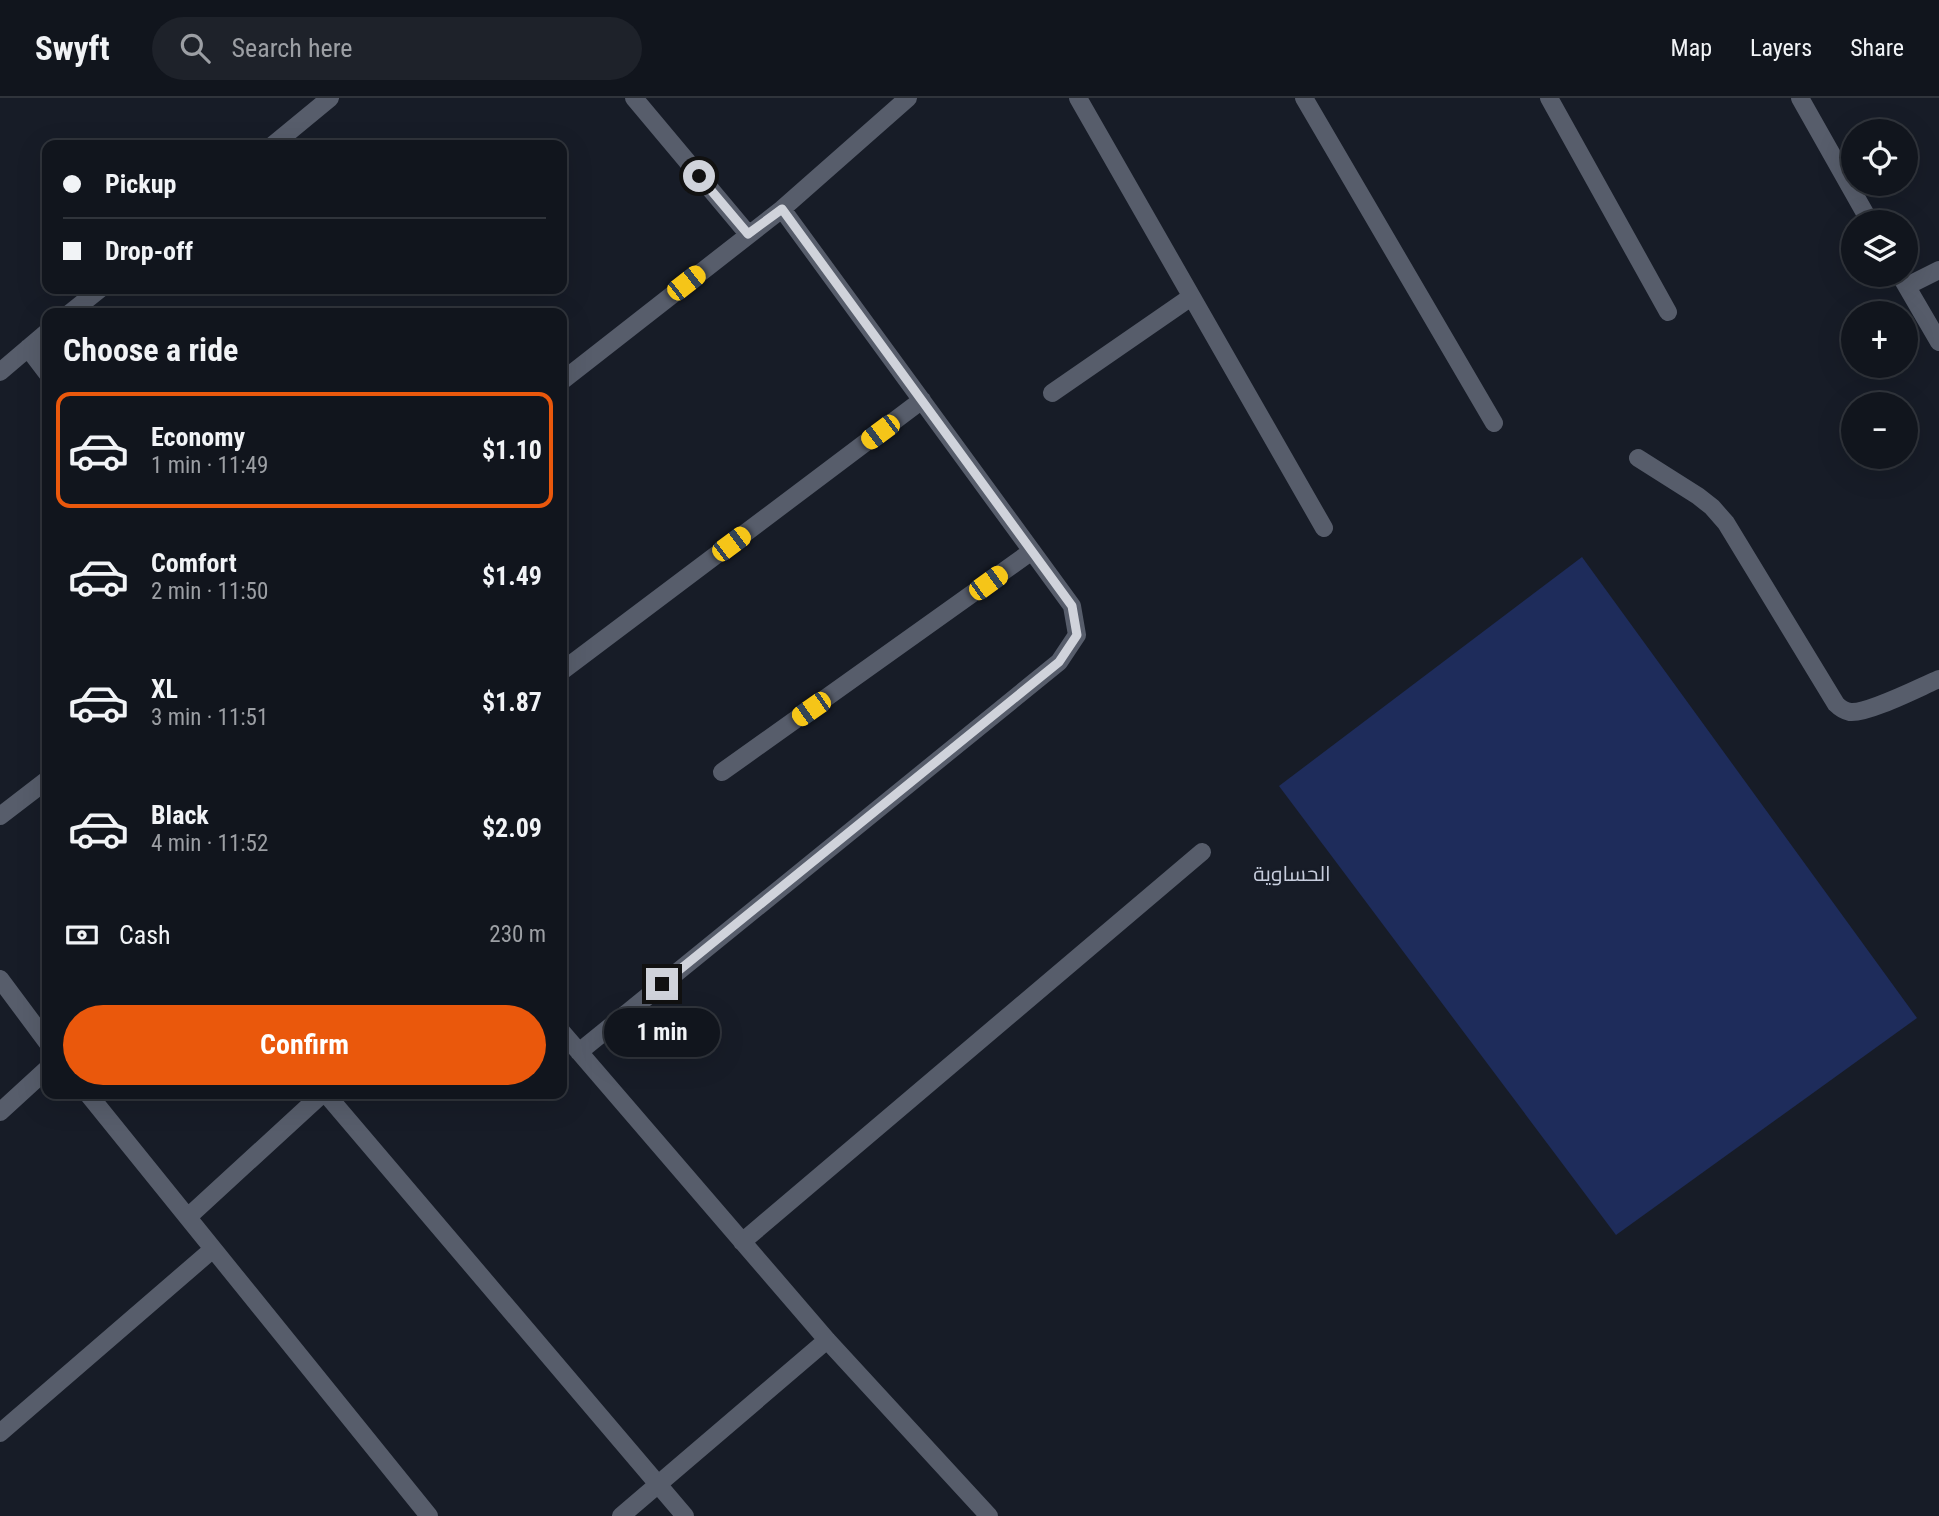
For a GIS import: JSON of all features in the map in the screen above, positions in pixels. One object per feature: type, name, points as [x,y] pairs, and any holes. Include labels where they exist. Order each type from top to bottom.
[{"type":"street","points":[[279,140],[330,98]]},
{"type":"street","points":[[634,98],[748,234]]},
{"type":"street","points":[[567,377],[782,209],[908,98]]},
{"type":"street","points":[[1077,98],[1324,528]]},
{"type":"street","points":[[1304,98],[1494,423]]},
{"type":"street","points":[[1549,98],[1668,312]]},
{"type":"street","points":[[1800,98],[1863,210]]},
{"type":"street","points":[[579,1052],[1059,662],[1077,635],[1072,606],[782,209]]},
{"type":"street","points":[[1918,277],[1939,270]]},
{"type":"street","points":[[1907,287],[1939,342]]},
{"type":"street","points":[[76,308],[94,294]]},
{"type":"street","points":[[1052,393],[1191,297]]},
{"type":"street","points":[[0,372],[42,336]]},
{"type":"street","points":[[28,348],[42,366]]},
{"type":"street","points":[[567,667],[922,400]]},
{"type":"street","points":[[1638,458],[1712,506],[1726,523],[1836,704],[1843,710],[1863,711],[1939,679]]},
{"type":"street","points":[[722,772],[1032,551]]},
{"type":"street","points":[[0,816],[42,784]]},
{"type":"street","points":[[743,1242],[1202,852]]},
{"type":"street","points":[[0,979],[42,1035]]},
{"type":"street","points":[[567,1038],[827,1340],[989,1516]]},
{"type":"street","points":[[0,1112],[42,1074]]},
{"type":"street","points":[[92,1099],[429,1516]]},
{"type":"street","points":[[188,1217],[318,1099]]},
{"type":"street","points":[[328,1099],[684,1516]]},
{"type":"street","points":[[0,1433],[213,1249]]},
{"type":"street","points":[[621,1516],[827,1340]]},
{"type":"shaded area","points":[[1582,557],[1917,1018],[1616,1235],[1279,786]]},
{"type":"district","name":"الحساوية","points":[[1292,874]]},
{"type":"route","points":[[662,984],[1059,662],[1077,635],[1072,606],[782,209],[748,234],[699,176]]}]
